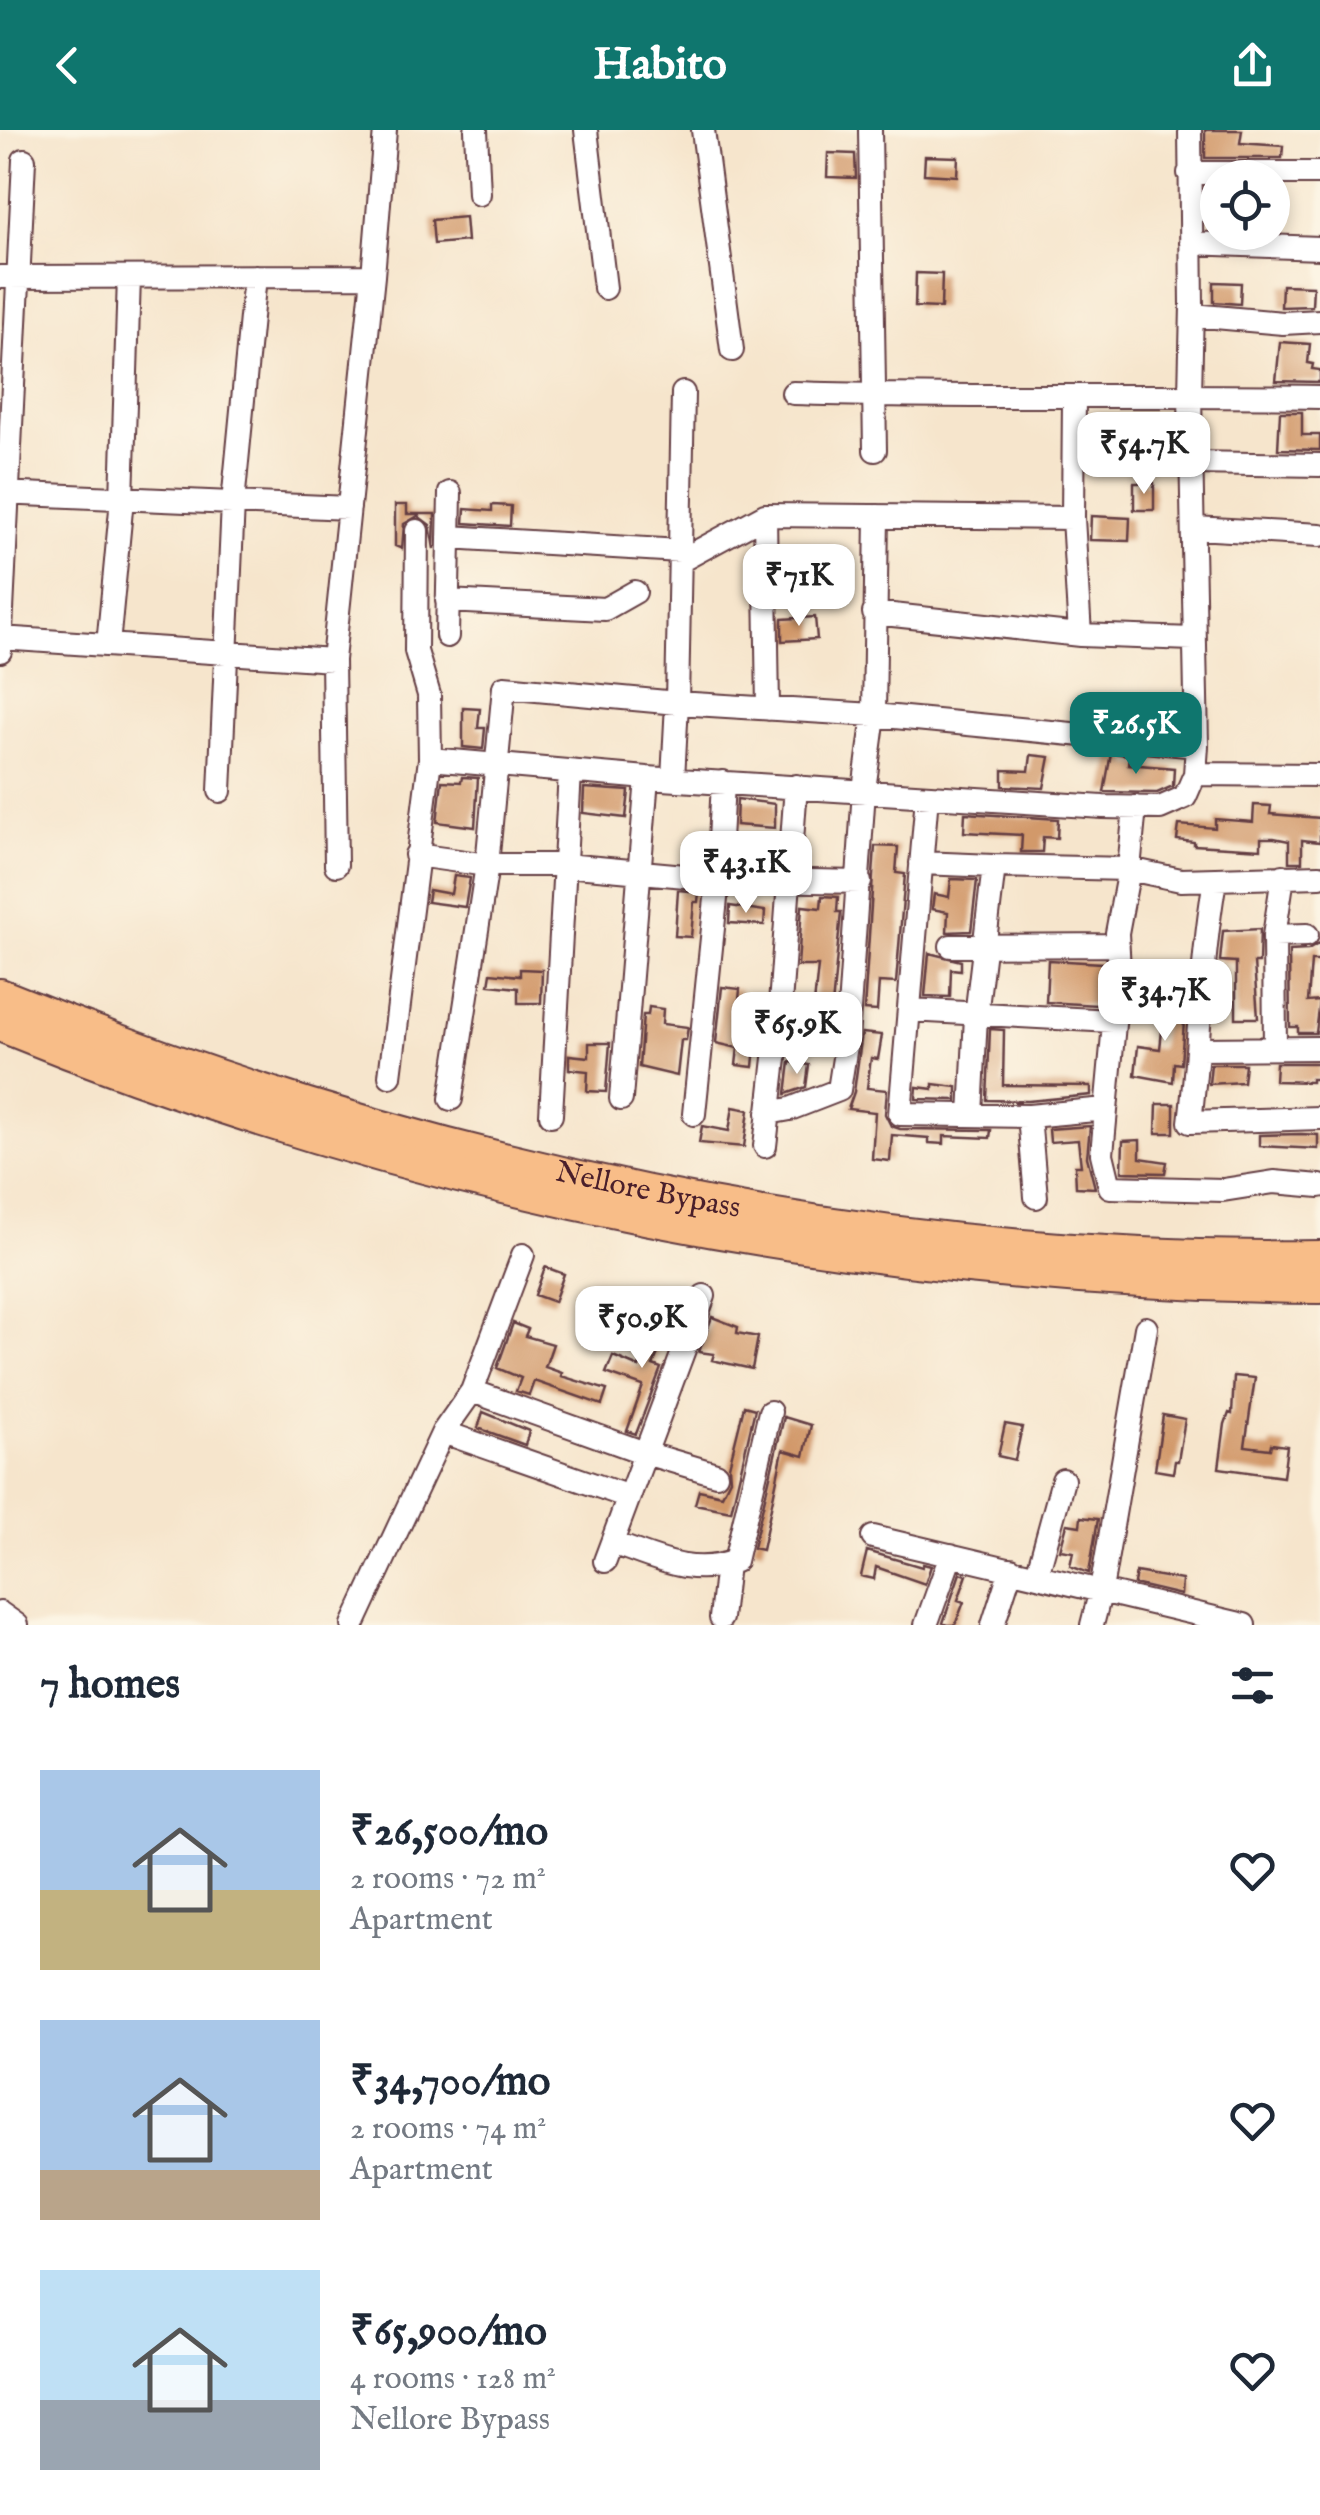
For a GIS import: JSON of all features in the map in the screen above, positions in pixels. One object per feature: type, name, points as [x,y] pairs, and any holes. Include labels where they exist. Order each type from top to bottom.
[{"type":"highway","name":"Nellore Bypass","points":[[0,995],[215,1076],[404,1132],[634,1188],[831,1224],[1033,1246],[1187,1257],[1320,1257]]},
{"type":"highway","name":"Nellore Bypass","points":[[0,1026],[206,1104],[400,1160],[625,1215],[830,1251],[994,1270],[1185,1286],[1320,1287]]},
{"type":"street","points":[[336,865],[333,660],[385,130]]},
{"type":"street","points":[[476,130],[480,194]]},
{"type":"street","points":[[586,130],[605,288]]},
{"type":"street","points":[[703,130],[732,350]]},
{"type":"street","points":[[870,130],[875,450]]},
{"type":"street","points":[[430,759],[647,778],[1136,807],[1172,805],[1185,797],[1195,774],[1197,746],[1190,395],[1190,130]]},
{"type":"street","points":[[0,651],[10,277],[24,160]]},
{"type":"street","points":[[1189,173],[1320,174]]},
{"type":"street","points":[[1191,243],[1320,248]]},
{"type":"street","points":[[220,790],[233,503],[255,276]]},
{"type":"street","points":[[10,277],[373,276]]},
{"type":"street","points":[[108,645],[122,498],[128,277]]},
{"type":"street","points":[[1192,315],[1283,323],[1320,320]]},
{"type":"street","points":[[673,779],[683,393]]},
{"type":"street","points":[[793,393],[1320,397]]},
{"type":"street","points":[[1074,398],[1073,518],[1080,635]]},
{"type":"street","points":[[1192,463],[1320,465]]},
{"type":"street","points":[[447,636],[450,493]]},
{"type":"street","points":[[4,494],[349,508]]},
{"type":"street","points":[[765,515],[768,709]]},
{"type":"street","points":[[449,537],[680,556],[765,515],[1073,518]]},
{"type":"street","points":[[768,1113],[839,1090],[847,1039],[864,790],[874,715],[876,516]]},
{"type":"street","points":[[1195,528],[1320,535]]},
{"type":"street","points":[[390,1076],[430,759],[428,695],[416,651],[418,531]]},
{"type":"street","points":[[447,601],[606,609],[634,592]]},
{"type":"street","points":[[874,614],[1080,635],[1193,639]]},
{"type":"street","points":[[0,638],[333,660]]},
{"type":"street","points":[[451,1098],[487,865],[504,687],[677,704],[874,715],[1197,746]]},
{"type":"street","points":[[550,1116],[570,772]]},
{"type":"street","points":[[1195,774],[1320,775]]},
{"type":"street","points":[[621,1099],[647,778]]},
{"type":"street","points":[[694,1114],[718,878],[723,782]]},
{"type":"street","points":[[765,1146],[778,1032],[796,786]]},
{"type":"street","points":[[926,796],[900,1114],[1029,1116],[1106,1109]]},
{"type":"street","points":[[1136,807],[1116,946],[1119,970],[1102,1154],[1110,1187],[1223,1190],[1274,1182],[1320,1186]]},
{"type":"street","points":[[416,855],[487,865],[565,865],[718,878],[860,882]]},
{"type":"street","points":[[921,863],[1130,869],[1180,880],[1320,876]]},
{"type":"street","points":[[971,1115],[976,1016],[994,866]]},
{"type":"street","points":[[1275,1048],[1274,936],[1283,876]]},
{"type":"street","points":[[1215,880],[1190,1122],[1320,1118]]},
{"type":"street","points":[[1274,936],[1307,935]]},
{"type":"street","points":[[951,946],[1116,946]]},
{"type":"street","points":[[1119,970],[1202,982]]},
{"type":"street","points":[[910,1010],[1112,1021]]},
{"type":"street","points":[[1199,1049],[1320,1048]]},
{"type":"street","points":[[1029,1116],[1036,1197]]},
{"type":"street","points":[[353,1625],[442,1432],[472,1391],[523,1256]]},
{"type":"street","points":[[704,1296],[608,1552],[682,1568],[716,1569],[735,1561],[770,1412]]},
{"type":"street","points":[[1092,1625],[1146,1328]]},
{"type":"street","points":[[472,1391],[716,1474]]},
{"type":"street","points":[[442,1432],[629,1497]]},
{"type":"street","points":[[1038,1575],[1063,1480]]},
{"type":"street","points":[[874,1536],[1101,1590],[1173,1618],[1234,1624]]},
{"type":"street","points":[[926,1625],[951,1555]]},
{"type":"street","points":[[722,1618],[727,1564]]},
{"type":"street","points":[[993,1625],[1011,1569]]},
{"type":"street","points":[[0,1613],[17,1625]]},
{"type":"building","points":[[1205,130],[1242,130],[1240,143],[1283,146],[1282,158],[1205,158]]},
{"type":"building","points":[[828,153],[855,154],[856,178],[827,177]]},
{"type":"building","points":[[925,156],[958,157],[957,176],[924,174]]},
{"type":"building","points":[[465,217],[467,241],[434,244],[432,220]]},
{"type":"building","points":[[916,273],[942,274],[941,308],[915,307]]},
{"type":"building","points":[[1214,282],[1241,283],[1240,304],[1214,302]]},
{"type":"building","points":[[1282,285],[1313,286],[1312,306],[1281,307]]},
{"type":"building","points":[[1280,342],[1310,344],[1308,363],[1313,364],[1312,369],[1320,370],[1320,382],[1276,381]]},
{"type":"building","points":[[1280,412],[1302,412],[1302,435],[1320,435],[1320,450],[1278,449]]},
{"type":"building","points":[[1134,483],[1154,483],[1154,510],[1134,510]]},
{"type":"building","points":[[395,505],[407,505],[407,514],[435,514],[434,549],[430,525],[418,516],[404,524],[402,549],[395,546]]},
{"type":"building","points":[[492,505],[511,506],[510,526],[464,523],[465,509],[492,511]]},
{"type":"building","points":[[1091,516],[1130,518],[1129,541],[1090,540]]},
{"type":"building","points":[[815,617],[817,639],[782,641],[782,619]]},
{"type":"building","points":[[463,708],[480,709],[478,728],[485,728],[483,749],[463,747]]},
{"type":"building","points":[[1111,753],[1129,755],[1128,764],[1174,768],[1173,786],[1157,793],[1104,792]]},
{"type":"building","points":[[1031,755],[1050,757],[1044,788],[1003,786],[1003,770],[1029,771]]},
{"type":"building","points":[[462,777],[478,778],[475,827],[437,822],[442,781],[461,782]]},
{"type":"building","points":[[584,788],[629,791],[626,818],[583,813]]},
{"type":"building","points":[[737,799],[775,804],[775,828],[736,825]]},
{"type":"building","points":[[1254,805],[1271,806],[1270,814],[1320,818],[1320,842],[1302,840],[1302,862],[1289,862],[1289,841],[1274,838],[1261,838],[1261,849],[1194,845],[1177,840],[1179,825],[1215,828],[1215,819],[1253,822]]},
{"type":"building","points":[[965,813],[1058,819],[1057,838],[1043,837],[1042,852],[1021,852],[1022,835],[964,832]]},
{"type":"building","points":[[875,846],[898,847],[896,873],[905,874],[896,983],[879,982],[877,1011],[864,1010]]},
{"type":"building","points":[[454,876],[470,878],[465,907],[427,902],[429,890],[451,894]]},
{"type":"building","points":[[951,879],[977,880],[971,931],[947,932],[948,912],[932,909],[934,894],[949,897]]},
{"type":"building","points":[[678,890],[699,892],[698,902],[694,902],[691,937],[675,936]]},
{"type":"building","points":[[822,896],[838,897],[837,912],[841,912],[832,1006],[814,1004],[818,966],[798,966],[802,906],[821,908]]},
{"type":"building","points":[[730,906],[765,911],[764,925],[729,923]]},
{"type":"building","points":[[1260,929],[1259,963],[1254,963],[1258,1018],[1236,1018],[1236,962],[1220,961],[1223,931]]},
{"type":"building","points":[[1320,943],[1320,961],[1311,961],[1308,1002],[1320,1001],[1316,1033],[1298,1033],[1298,1027],[1290,1027],[1289,951],[1308,950]]},
{"type":"building","points":[[929,953],[961,961],[961,970],[951,969],[950,997],[925,996]]},
{"type":"building","points":[[1048,960],[1102,963],[1097,1005],[1046,1002]]},
{"type":"building","points":[[520,969],[542,970],[541,1003],[518,1003],[518,988],[489,985],[491,973],[520,976]]},
{"type":"building","points":[[722,987],[740,989],[738,1011],[758,1012],[753,1067],[736,1065],[738,1048],[716,1043]]},
{"type":"building","points":[[1166,993],[1181,994],[1181,1007],[1185,1007],[1181,1064],[1174,1063],[1173,1082],[1135,1075],[1138,1046],[1160,1049]]},
{"type":"building","points":[[649,1007],[663,1009],[662,1024],[688,1027],[686,1040],[681,1040],[677,1076],[639,1067],[643,1015],[648,1015]]},
{"type":"building","points":[[990,1029],[1004,1030],[1003,1085],[1091,1086],[1091,1095],[987,1100]]},
{"type":"building","points":[[862,1033],[882,1035],[878,1059],[871,1058],[867,1088],[887,1090],[885,1114],[891,1126],[991,1130],[990,1138],[944,1136],[944,1144],[929,1143],[929,1138],[892,1135],[890,1161],[872,1159],[875,1112],[848,1109]]},
{"type":"building","points":[[589,1043],[610,1043],[606,1092],[587,1091],[588,1071],[569,1069],[569,1055],[589,1057]]},
{"type":"building","points":[[790,1062],[809,1065],[806,1087],[786,1094]]},
{"type":"building","points":[[1276,1063],[1320,1063],[1320,1079],[1275,1081]]},
{"type":"building","points":[[1211,1064],[1245,1064],[1243,1082],[1209,1084]]},
{"type":"building","points":[[933,1084],[957,1087],[957,1100],[916,1099],[917,1087],[933,1089]]},
{"type":"building","points":[[1157,1104],[1174,1104],[1174,1133],[1156,1133]]},
{"type":"building","points":[[733,1107],[749,1110],[744,1147],[699,1143],[702,1126],[729,1131]]},
{"type":"building","points":[[1090,1126],[1087,1157],[1095,1188],[1076,1187],[1075,1166],[1081,1166],[1078,1140],[1050,1142],[1049,1129]]},
{"type":"building","points":[[1259,1135],[1318,1135],[1318,1149],[1259,1146]]},
{"type":"building","points":[[1140,1140],[1140,1158],[1167,1162],[1165,1173],[1122,1172],[1123,1141]]},
{"type":"building","points":[[545,1267],[564,1274],[554,1302],[535,1295]]},
{"type":"building","points":[[712,1317],[738,1327],[737,1333],[758,1337],[752,1369],[712,1360],[714,1354],[699,1352]]},
{"type":"building","points":[[647,1321],[668,1329],[653,1365],[661,1368],[636,1434],[627,1431],[643,1386],[606,1373],[613,1356],[639,1367],[649,1340],[641,1336]]},
{"type":"building","points":[[513,1323],[528,1329],[525,1336],[553,1344],[545,1367],[607,1390],[602,1405],[534,1381],[529,1395],[516,1391],[521,1378],[497,1368]]},
{"type":"building","points":[[1234,1376],[1255,1378],[1245,1446],[1287,1446],[1283,1477],[1219,1468],[1225,1424],[1229,1413],[1232,1414]]},
{"type":"building","points":[[744,1406],[755,1409],[731,1511],[695,1504],[699,1490],[722,1495],[730,1479],[729,1466]]},
{"type":"building","points":[[483,1412],[529,1431],[525,1445],[478,1428]]},
{"type":"building","points":[[1163,1415],[1185,1419],[1173,1473],[1155,1470]]},
{"type":"building","points":[[784,1417],[811,1425],[804,1456],[783,1450],[762,1550],[753,1548]]},
{"type":"building","points":[[1005,1424],[1022,1427],[1015,1460],[998,1456]]},
{"type":"building","points":[[1081,1517],[1098,1519],[1089,1573],[1070,1566],[1073,1552],[1060,1550],[1067,1524],[1080,1526]]},
{"type":"building","points":[[867,1551],[922,1567],[931,1566],[925,1584],[876,1567],[874,1579],[861,1576]]},
{"type":"building","points":[[1136,1572],[1182,1580],[1181,1595],[1134,1584]]},
{"type":"building","points":[[960,1573],[967,1575],[958,1600],[964,1602],[955,1625],[948,1625],[943,1623]]}]
